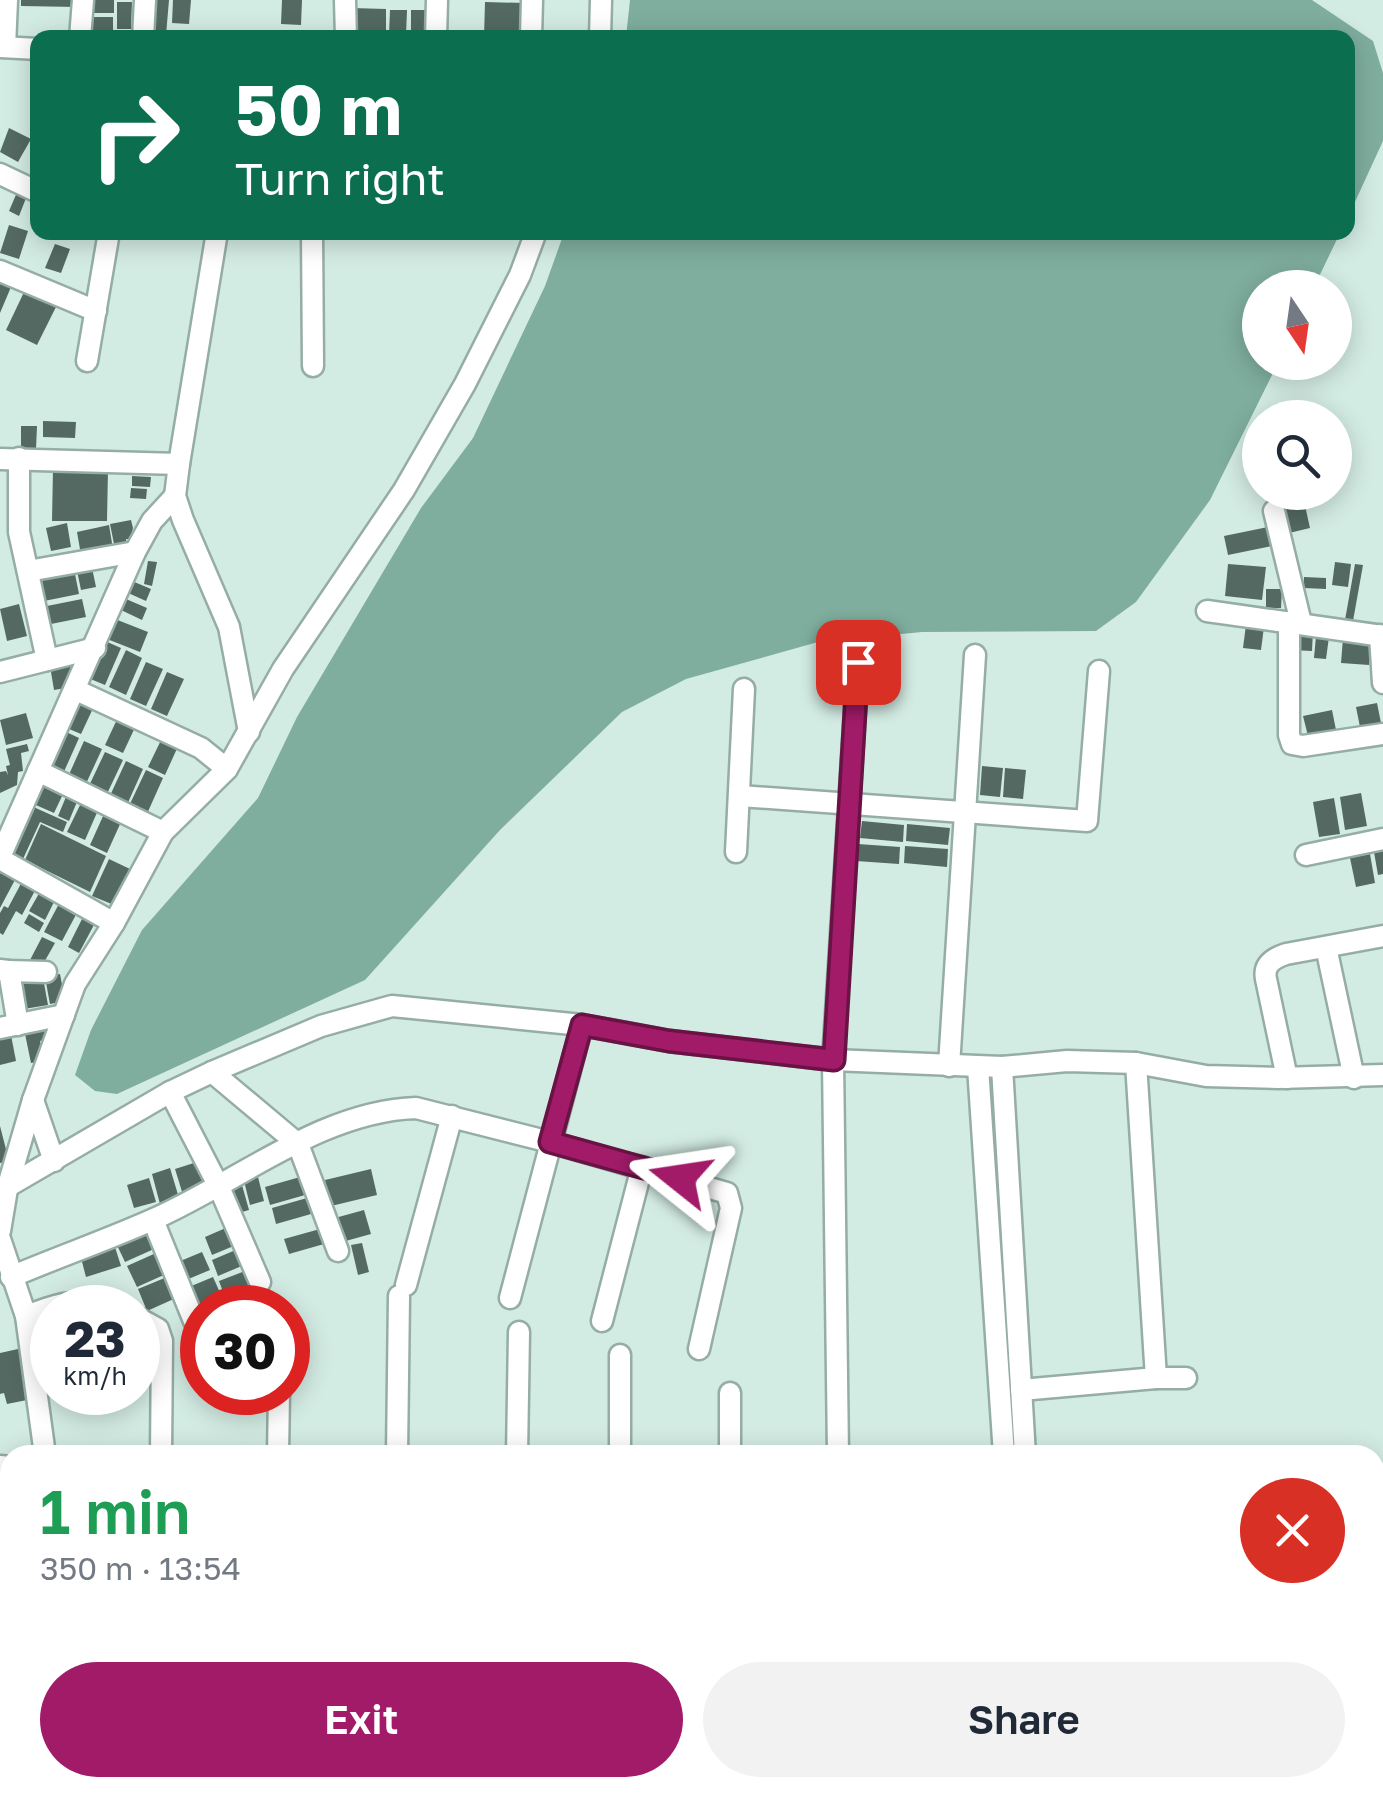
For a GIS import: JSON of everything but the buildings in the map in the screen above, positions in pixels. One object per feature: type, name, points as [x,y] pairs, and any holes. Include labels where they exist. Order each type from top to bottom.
[{"type":"street","points":[[7,0],[2,47],[30,49]]},
{"type":"street","points":[[81,30],[83,0]]},
{"type":"street","points":[[144,30],[146,0]]},
{"type":"street","points":[[345,0],[346,30]]},
{"type":"street","points":[[436,30],[438,0]]},
{"type":"street","points":[[531,30],[532,0]]},
{"type":"street","points":[[600,30],[601,0]]},
{"type":"street","points":[[0,174],[30,188]]},
{"type":"street","points":[[87,361],[108,240]]},
{"type":"street","points":[[216,240],[176,496],[182,520],[229,627],[249,732]]},
{"type":"street","points":[[312,240],[312,366]]},
{"type":"street","points":[[0,1231],[4,1190],[75,984],[163,832],[227,769],[283,670],[404,490],[466,384],[533,240]]},
{"type":"street","points":[[0,271],[96,312]]},
{"type":"street","points":[[47,660],[19,532],[10,458],[179,464]]},
{"type":"street","points":[[114,922],[0,858],[136,552],[152,521],[176,496]]},
{"type":"street","points":[[1274,512],[1295,622],[1289,735],[1292,744],[1303,746],[1383,734]]},
{"type":"street","points":[[28,572],[136,552]]},
{"type":"street","points":[[1206,612],[1382,636],[1383,683]]},
{"type":"street","points":[[0,672],[95,648]]},
{"type":"street","points":[[949,1066],[975,655]]},
{"type":"street","points":[[838,1445],[834,1060],[858,662]]},
{"type":"street","points":[[740,796],[1087,822],[1099,672]]},
{"type":"street","points":[[736,852],[744,689]]},
{"type":"street","points":[[76,690],[202,748],[227,769]]},
{"type":"street","points":[[38,771],[163,832]]},
{"type":"street","points":[[1306,854],[1383,839]]},
{"type":"street","points":[[1288,1078],[1265,974],[1275,958],[1383,936]]},
{"type":"street","points":[[1326,946],[1354,1078]]},
{"type":"street","points":[[46,972],[4,971],[9,1026],[64,1016]]},
{"type":"street","points":[[4,1190],[170,1092],[212,1072],[322,1026],[392,1006],[582,1025],[669,1041],[834,1060],[978,1067],[1068,1061],[1136,1063],[1206,1076],[1383,1075]]},
{"type":"street","points":[[510,1298],[582,1025]]},
{"type":"street","points":[[1136,1063],[1156,1378]]},
{"type":"street","points":[[978,1067],[1003,1445]]},
{"type":"street","points":[[1002,1067],[1024,1445]]},
{"type":"street","points":[[212,1072],[298,1144],[338,1251]]},
{"type":"street","points":[[170,1092],[260,1282]]},
{"type":"street","points":[[33,1100],[54,1161]]},
{"type":"street","points":[[10,1277],[153,1220],[338,1125],[395,1108],[416,1108],[718,1188],[731,1198],[699,1349]]},
{"type":"street","points":[[396,1445],[402,1290],[452,1116]]},
{"type":"street","points":[[602,1320],[642,1167]]},
{"type":"street","points":[[153,1220],[180,1286]]},
{"type":"street","points":[[0,1239],[26,1316],[44,1445]]},
{"type":"street","points":[[26,1316],[30,1314]]},
{"type":"street","points":[[518,1445],[519,1332]]},
{"type":"street","points":[[160,1334],[162,1445]]},
{"type":"street","points":[[620,1355],[620,1445]]},
{"type":"street","points":[[1021,1390],[1186,1378]]},
{"type":"street","points":[[730,1393],[730,1445]]},
{"type":"street","points":[[278,1445],[279,1415]]},
{"type":"shaded area","points":[[630,0],[1312,0],[1373,41],[1383,73],[1383,141],[1355,202],[1355,30],[627,30]]},
{"type":"shaded area","points":[[561,240],[1337,240],[1322,270],[1242,270],[1242,380],[1270,380],[1260,400],[1242,400],[1242,436],[1210,500],[1136,602],[1096,631],[922,632],[818,642],[686,679],[622,712],[500,830],[365,980],[117,1094],[95,1091],[75,1075],[91,1030],[142,930],[258,798],[297,717],[421,508],[473,438],[545,286]]},
{"type":"route","points":[[680,1178],[550,1142],[582,1025],[669,1041],[834,1060],[858,662]]}]
